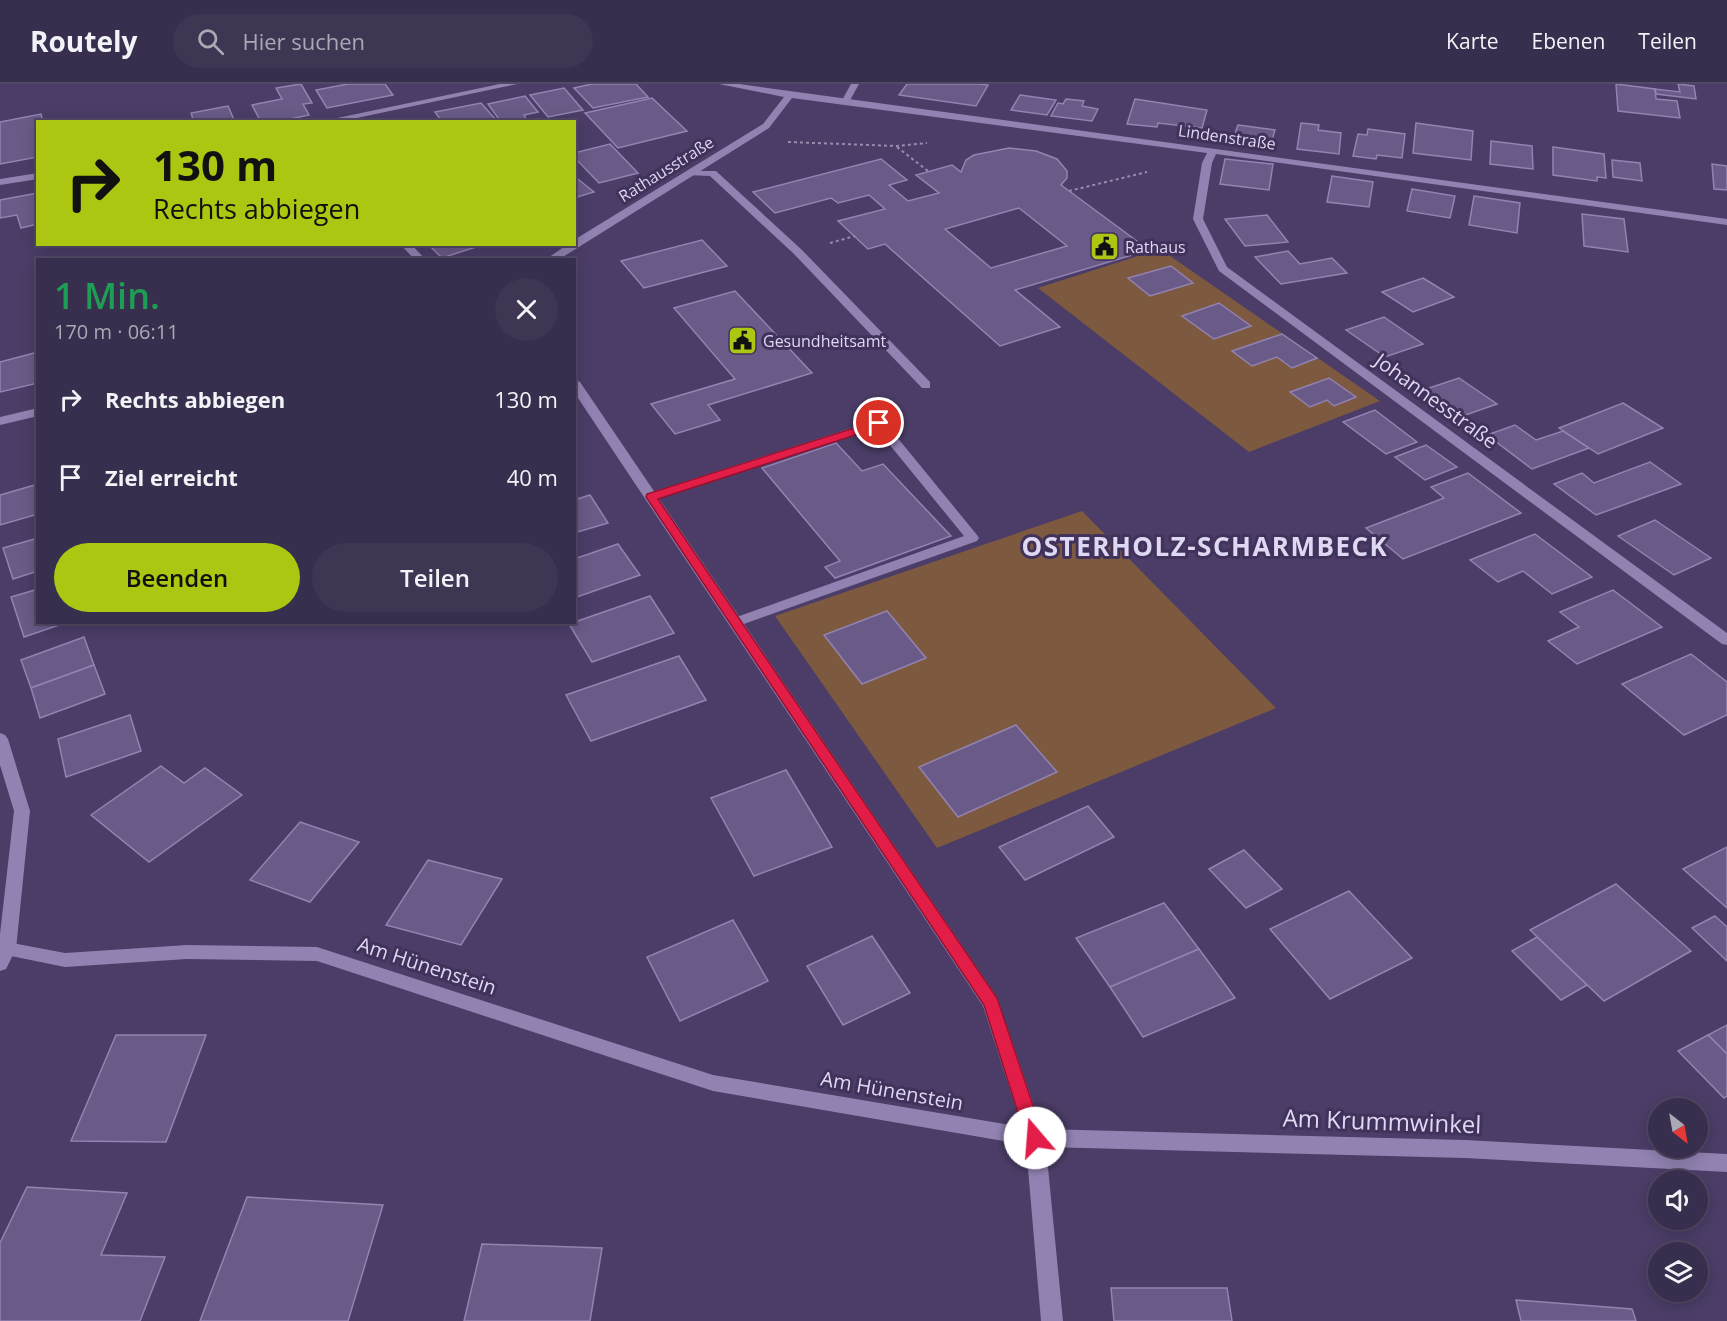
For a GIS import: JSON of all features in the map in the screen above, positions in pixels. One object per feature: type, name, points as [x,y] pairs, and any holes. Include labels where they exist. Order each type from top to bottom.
[{"type":"street","points":[[332,120],[513,84]]},
{"type":"street","name":"Lindenstraße","points":[[723,84],[1727,222]]},
{"type":"street","points":[[845,102],[855,84]]},
{"type":"street","name":"Rathausstraße","points":[[576,244],[766,126],[790,95]]},
{"type":"street","name":"Johannesstraße","points":[[1213,151],[1207,163],[1198,219],[1223,269],[1727,640]]},
{"type":"street","points":[[690,173],[713,173],[798,252],[926,385]]},
{"type":"street","points":[[0,182],[36,176]]},
{"type":"street","points":[[407,246],[420,258]]},
{"type":"street","name":"Rathausstraße","points":[[553,258],[573,246]]},
{"type":"street","points":[[576,385],[991,1003],[1035,1138],[1052,1321]]},
{"type":"street","points":[[0,421],[36,412]]},
{"type":"street","points":[[651,497],[879,423],[972,538],[736,622]]},
{"type":"street","name":"Am Hünenstein","points":[[0,739],[22,811],[2,954],[65,960],[187,952],[317,954],[713,1083],[1035,1138]]},
{"type":"street","name":"Am Krummwinkel","points":[[1035,1138],[1465,1149],[1727,1164]]},
{"type":"path","points":[[784,141],[897,146],[928,143]]},
{"type":"path","points":[[897,146],[928,171]]},
{"type":"path","points":[[1069,191],[1154,171],[1145,166]]},
{"type":"shaded area","points":[[1160,249],[1380,401],[1249,452],[1038,288]]},
{"type":"shaded area","points":[[1082,511],[1276,708],[937,848],[775,616]]},
{"type":"building","points":[[301,84],[312,103],[303,104],[309,115],[285,120],[260,120],[252,105],[282,99],[276,88]]},
{"type":"building","points":[[348,84],[385,84],[393,95],[327,108],[316,90]]},
{"type":"building","points":[[592,84],[636,84],[648,97],[593,108],[574,88]]},
{"type":"building","points":[[907,84],[988,85],[976,106],[899,95]]},
{"type":"building","points":[[1616,84],[1655,89],[1656,99],[1677,101],[1680,118],[1618,111]]},
{"type":"building","points":[[1678,84],[1694,86],[1696,99],[1656,94],[1655,89],[1680,92]]},
{"type":"building","points":[[564,88],[583,110],[548,117],[530,95]]},
{"type":"building","points":[[1020,95],[1056,100],[1047,115],[1011,110]]},
{"type":"building","points":[[525,96],[538,112],[524,115],[527,120],[500,120],[488,104]]},
{"type":"building","points":[[652,98],[687,131],[618,148],[585,113]]},
{"type":"building","points":[[1066,99],[1084,101],[1082,106],[1098,109],[1092,121],[1051,116],[1058,103],[1063,104]]},
{"type":"building","points":[[1135,99],[1207,110],[1202,128],[1158,123],[1157,127],[1127,124]]},
{"type":"building","points":[[481,103],[496,120],[441,120],[435,112]]},
{"type":"building","points":[[228,106],[234,120],[193,120],[191,113]]},
{"type":"building","points":[[41,114],[42,120],[36,120],[36,157],[0,164],[0,122]]},
{"type":"building","points":[[1301,123],[1319,125],[1318,130],[1341,133],[1339,154],[1297,149]]},
{"type":"building","points":[[1416,123],[1473,131],[1471,160],[1413,153]]},
{"type":"building","points":[[1238,125],[1275,130],[1271,144],[1233,139]]},
{"type":"building","points":[[1368,129],[1405,134],[1402,158],[1377,155],[1376,159],[1353,156],[1358,134],[1367,135]]},
{"type":"building","points":[[1491,141],[1532,146],[1533,169],[1490,164]]},
{"type":"building","points":[[610,144],[638,173],[599,183],[576,159],[576,152]]},
{"type":"building","points":[[1553,147],[1604,154],[1606,178],[1597,177],[1597,181],[1553,175]]},
{"type":"building","name":"Rathaus","points":[[1009,148],[1036,151],[1057,159],[1067,171],[1067,178],[1061,185],[1149,250],[1015,290],[1060,327],[1000,346],[885,244],[868,249],[838,221],[885,209],[869,195],[838,203],[831,198],[775,213],[753,192],[881,159],[907,180],[889,185],[908,201],[939,193],[916,175],[952,165],[961,172],[966,160],[974,155]],"holes":[[[1019,208],[1067,246],[991,268],[945,229]]]},
{"type":"building","points":[[1225,159],[1273,164],[1269,190],[1220,184]]},
{"type":"building","points":[[1612,160],[1640,163],[1642,181],[1613,177]]},
{"type":"building","points":[[1712,164],[1727,166],[1727,190],[1714,189]]},
{"type":"building","points":[[1332,176],[1373,182],[1369,207],[1327,202]]},
{"type":"building","points":[[576,178],[594,192],[576,197]]},
{"type":"building","points":[[1412,189],[1455,196],[1450,218],[1407,211]]},
{"type":"building","points":[[36,193],[36,224],[21,228],[17,215],[0,218],[0,200]]},
{"type":"building","points":[[1474,196],[1520,203],[1517,233],[1469,225]]},
{"type":"building","points":[[1582,214],[1624,219],[1628,252],[1584,246]]},
{"type":"building","points":[[1267,215],[1288,242],[1245,246],[1225,219]]},
{"type":"building","points":[[702,240],[727,266],[644,288],[621,261]]},
{"type":"building","points":[[430,246],[479,246],[442,258]]},
{"type":"building","points":[[1288,251],[1300,264],[1332,258],[1347,273],[1281,284],[1255,257]]},
{"type":"building","points":[[1171,266],[1193,283],[1150,296],[1128,278]]},
{"type":"building","points":[[1423,278],[1454,297],[1413,312],[1382,292]]},
{"type":"building","name":"Gesundheitsamt","points":[[735,291],[812,373],[708,405],[720,420],[675,434],[651,404],[735,379],[674,308]]},
{"type":"building","points":[[1219,303],[1251,326],[1214,339],[1182,316]]},
{"type":"building","points":[[1384,317],[1423,344],[1385,357],[1346,330]]},
{"type":"building","points":[[1282,334],[1317,358],[1292,368],[1277,357],[1252,366],[1232,351]]},
{"type":"building","points":[[36,353],[36,383],[0,392],[0,362]]},
{"type":"building","points":[[1329,378],[1356,397],[1334,406],[1327,400],[1310,407],[1290,392]]},
{"type":"building","points":[[1459,378],[1497,404],[1460,417],[1423,390]]},
{"type":"building","points":[[1623,403],[1663,428],[1598,454],[1559,428]]},
{"type":"building","points":[[1375,410],[1417,442],[1386,454],[1343,422]]},
{"type":"building","points":[[1515,425],[1536,440],[1563,431],[1589,448],[1532,469],[1487,435]]},
{"type":"building","points":[[836,443],[862,471],[883,464],[951,536],[835,578],[825,567],[840,561],[762,468]]},
{"type":"building","points":[[1426,445],[1457,467],[1425,480],[1395,457]]},
{"type":"building","points":[[1650,462],[1681,484],[1596,515],[1554,484],[1582,473],[1594,483]]},
{"type":"building","points":[[1468,473],[1521,513],[1403,559],[1366,528],[1444,498],[1431,487]]},
{"type":"building","points":[[36,485],[36,515],[0,525],[0,495]]},
{"type":"building","points":[[590,495],[608,523],[576,532],[576,499]]},
{"type":"building","points":[[1655,520],[1711,558],[1674,575],[1618,536]]},
{"type":"building","points":[[1535,534],[1592,577],[1552,594],[1523,571],[1498,582],[1470,560]]},
{"type":"building","points":[[36,539],[36,572],[13,579],[3,548]]},
{"type":"building","points":[[618,544],[640,575],[576,597],[576,558]]},
{"type":"building","points":[[36,590],[36,624],[62,624],[24,637],[11,597]]},
{"type":"building","points":[[1613,590],[1662,627],[1577,664],[1548,641],[1579,627],[1560,612]]},
{"type":"building","points":[[650,596],[674,633],[592,662],[569,624],[576,624],[576,622]]},
{"type":"building","points":[[887,611],[926,658],[862,684],[824,635]]},
{"type":"building","points":[[84,637],[94,665],[31,688],[21,660]]},
{"type":"building","points":[[1691,654],[1727,682],[1727,715],[1684,735],[1622,684]]},
{"type":"building","points":[[679,656],[706,700],[591,741],[566,695]]},
{"type":"building","points":[[94,665],[105,694],[40,718],[31,688]]},
{"type":"building","points":[[130,715],[141,751],[66,777],[58,739]]},
{"type":"building","points":[[1016,725],[1057,772],[958,817],[919,767]]},
{"type":"building","points":[[161,766],[184,783],[205,768],[242,795],[149,862],[91,815]]},
{"type":"building","points":[[786,770],[832,847],[754,876],[711,798]]},
{"type":"building","points":[[1088,806],[1114,837],[1025,880],[999,847]]},
{"type":"building","points":[[300,822],[359,842],[310,902],[250,880]]},
{"type":"building","points":[[1727,847],[1727,908],[1683,869]]},
{"type":"building","points":[[1244,850],[1282,889],[1246,908],[1209,869]]},
{"type":"building","points":[[428,860],[502,879],[461,945],[386,925]]},
{"type":"building","points":[[1616,884],[1691,951],[1604,1001],[1530,930]]},
{"type":"building","points":[[1349,891],[1412,958],[1330,999],[1270,929]]},
{"type":"building","points":[[1164,903],[1199,949],[1110,987],[1076,938]]},
{"type":"building","points":[[1715,916],[1727,927],[1727,961],[1692,928]]},
{"type":"building","points":[[733,920],[768,981],[680,1021],[647,957]]},
{"type":"building","points":[[872,936],[910,993],[843,1025],[807,966]]},
{"type":"building","points":[[1537,937],[1587,985],[1561,1000],[1512,951]]},
{"type":"building","points":[[1199,949],[1235,998],[1143,1037],[1110,987]]},
{"type":"building","points":[[1727,1025],[1727,1054],[1708,1035]]},
{"type":"building","points":[[116,1035],[206,1035],[166,1142],[71,1141]]},
{"type":"building","points":[[1708,1035],[1727,1054],[1727,1096],[1724,1098],[1678,1051]]},
{"type":"building","points":[[27,1187],[127,1193],[101,1255],[165,1257],[140,1321],[0,1321],[0,1243]]},
{"type":"building","points":[[247,1197],[383,1205],[348,1321],[200,1321]]},
{"type":"building","points":[[482,1244],[602,1248],[590,1321],[464,1321]]},
{"type":"building","points":[[1111,1288],[1227,1288],[1232,1321],[1114,1321]]},
{"type":"building","points":[[1516,1300],[1632,1309],[1636,1321],[1521,1321]]},
{"type":"place","name":"Rathaus","points":[[1104,247]]},
{"type":"place","name":"Gesundheitsamt","points":[[742,341]]},
{"type":"district","name":"OSTERHOLZ-SCHARMBECK","points":[[1205,547]]},
{"type":"route","points":[[879,423],[651,497],[991,1003],[1035,1138]]}]
